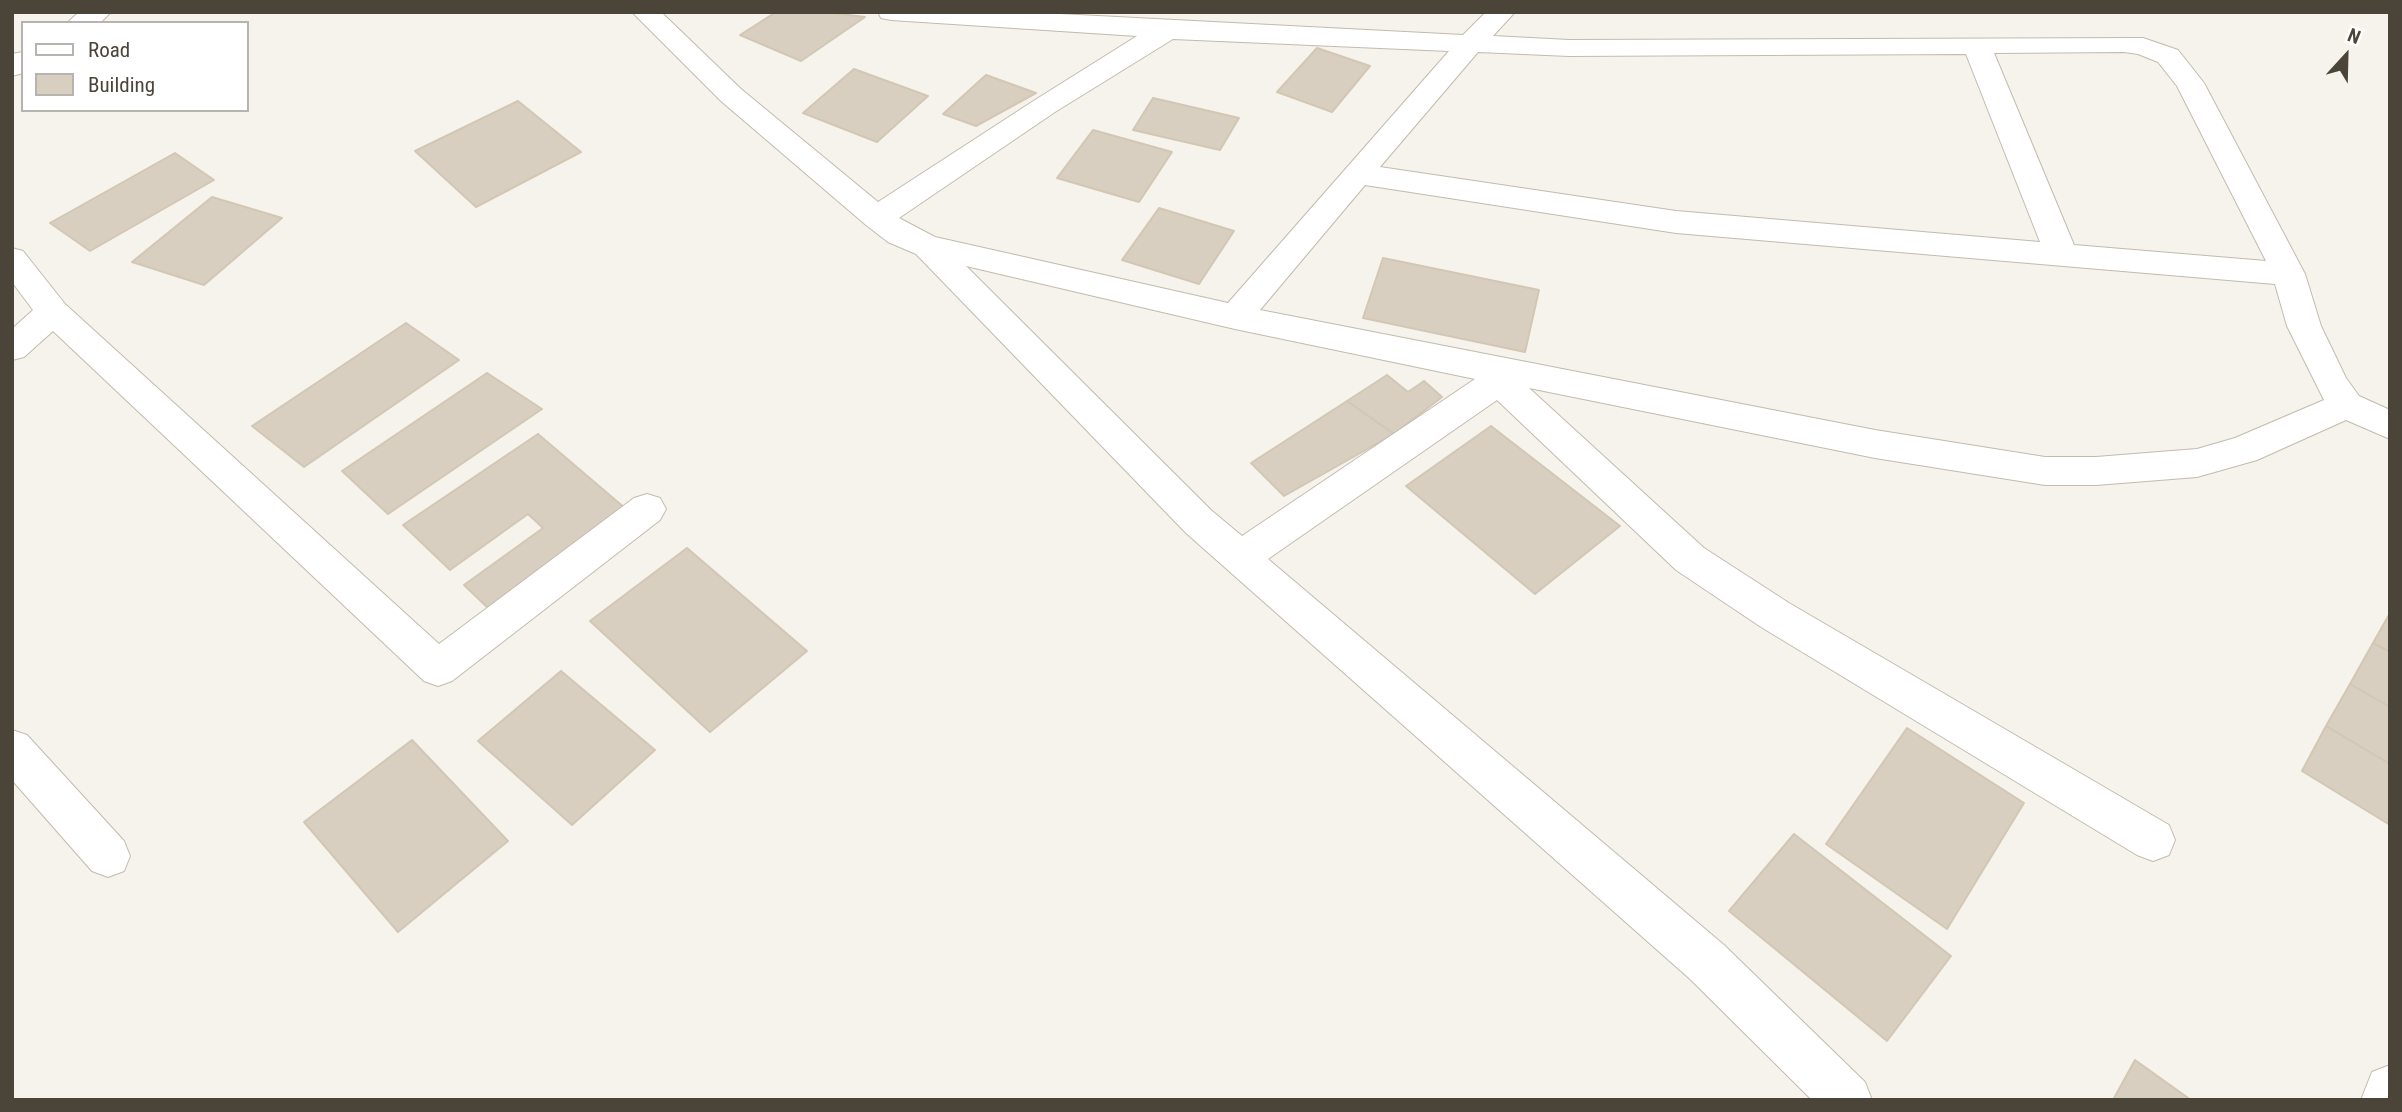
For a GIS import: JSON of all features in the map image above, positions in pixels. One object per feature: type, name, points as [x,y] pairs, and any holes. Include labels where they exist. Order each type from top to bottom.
[{"type":"street","points":[[645,12],[731,95],[877,218],[899,234],[927,246],[1491,374],[1875,444],[2045,471],[2096,471],[2197,463],[2244,450],[2346,405]]},
{"type":"street","points":[[891,12],[1167,30],[1569,48],[2143,46],[2168,56],[2190,83],[2289,274],[2304,326],[2332,384],[2346,405],[2390,425]]},
{"type":"street","points":[[877,218],[1045,106],[1194,12]]},
{"type":"street","points":[[1235,317],[1469,45],[1502,12]]},
{"type":"street","points":[[1977,47],[2061,253]]},
{"type":"street","points":[[1358,174],[1676,222],[2289,274]]},
{"type":"street","points":[[927,246],[1199,522],[1707,962],[1847,1100]]},
{"type":"street","points":[[12,259],[53,313],[438,667],[647,509]]},
{"type":"street","points":[[12,348],[53,313]]},
{"type":"street","points":[[1240,558],[1491,374]]},
{"type":"street","points":[[1491,374],[1690,559],[1775,615],[2153,840]]},
{"type":"street","points":[[12,749],[107,856]]},
{"type":"street","points":[[2386,1100],[2390,1090]]},
{"type":"building","points":[[776,12],[824,12],[865,17],[801,61],[740,35]]},
{"type":"building","points":[[1317,48],[1370,66],[1332,112],[1277,92]]},
{"type":"building","points":[[854,69],[928,96],[877,142],[803,113]]},
{"type":"building","points":[[986,75],[1036,93],[976,126],[943,114]]},
{"type":"building","points":[[1153,98],[1239,118],[1220,150],[1133,130]]},
{"type":"building","points":[[518,101],[581,152],[476,207],[415,151]]},
{"type":"building","points":[[1093,130],[1172,152],[1139,202],[1057,178]]},
{"type":"building","points":[[175,153],[214,180],[90,251],[50,223]]},
{"type":"building","points":[[212,197],[282,218],[204,285],[132,262]]},
{"type":"building","points":[[1159,208],[1234,231],[1199,284],[1122,260]]},
{"type":"building","points":[[1383,258],[1539,290],[1525,352],[1363,318]]},
{"type":"building","points":[[406,323],[459,360],[304,467],[252,426]]},
{"type":"building","points":[[487,373],[542,409],[388,514],[342,471]]},
{"type":"building","points":[[1387,375],[1408,392],[1424,381],[1442,397],[1394,434],[1347,401]]},
{"type":"building","points":[[1347,401],[1394,434],[1284,496],[1251,463]]},
{"type":"building","points":[[1491,426],[1620,526],[1535,594],[1406,486]]},
{"type":"building","points":[[538,434],[626,509],[489,609],[464,585],[543,528],[528,514],[450,570],[403,525]]},
{"type":"building","points":[[687,548],[807,651],[710,732],[590,621]]},
{"type":"building","points":[[2390,613],[2390,652],[2373,643]]},
{"type":"building","points":[[2373,643],[2390,652],[2390,707],[2350,684]]},
{"type":"building","points":[[561,671],[655,750],[572,825],[478,741]]},
{"type":"building","points":[[2350,684],[2390,707],[2390,764],[2326,726]]},
{"type":"building","points":[[2326,726],[2390,764],[2390,825],[2302,771]]},
{"type":"building","points":[[1907,728],[2024,803],[1947,929],[1826,844]]},
{"type":"building","points":[[412,740],[508,841],[398,932],[304,822]]},
{"type":"building","points":[[1794,834],[1951,956],[1887,1041],[1729,911]]},
{"type":"building","points":[[2135,1060],[2191,1100],[2113,1100]]}]
